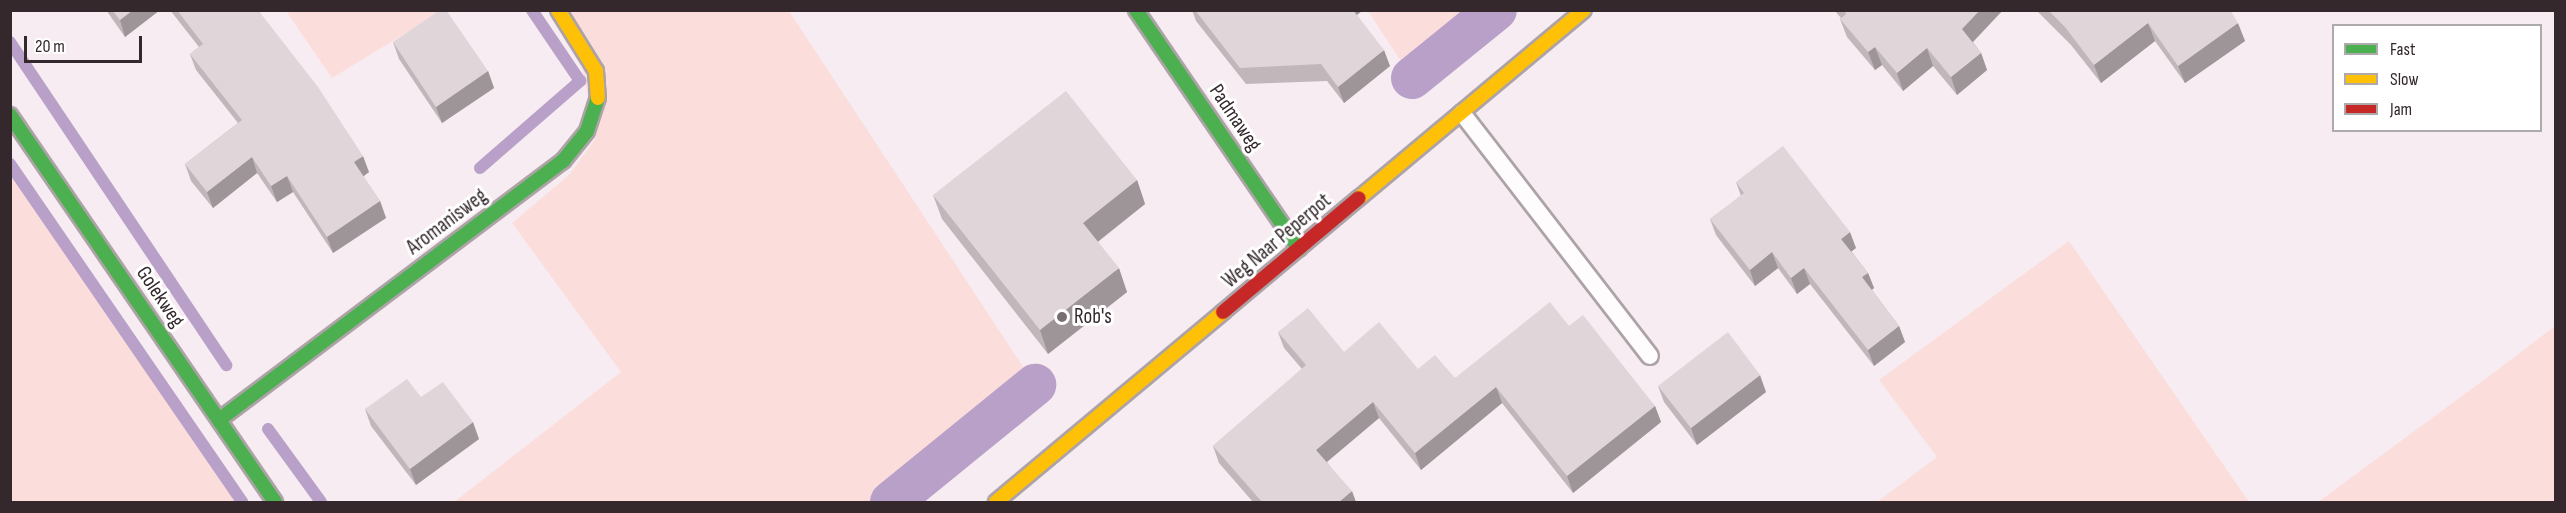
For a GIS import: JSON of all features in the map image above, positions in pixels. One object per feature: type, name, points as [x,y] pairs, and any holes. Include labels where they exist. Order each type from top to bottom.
[{"type":"street","name":"Aromanisweg","points":[[219,420],[563,161],[587,131],[598,103],[596,71],[558,10]]},
{"type":"street","name":"Padmaweg","points":[[1136,10],[1299,249]]},
{"type":"street","name":"Weg Naar Peperpot","points":[[996,502],[1584,10]]},
{"type":"street","name":"Golekweg","points":[[10,115],[275,502]]},
{"type":"lane","points":[[1462,113],[1650,356]]},
{"type":"shaded area","points":[[286,11],[442,11],[332,78]]},
{"type":"shaded area","points":[[571,11],[789,11],[1035,385],[891,502],[454,502],[621,372],[512,223],[569,175],[596,138]]},
{"type":"shaded area","points":[[1368,11],[1496,11],[1412,78]]},
{"type":"shaded area","points":[[11,164],[242,502],[11,502]]},
{"type":"shaded area","points":[[2069,241],[2249,502],[1877,502],[1937,457],[1879,380]]},
{"type":"shaded area","points":[[2555,326],[2555,502],[2318,502],[2500,368]]},
{"type":"building","points":[[112,10],[133,10],[120,20]]},
{"type":"building","points":[[177,10],[258,10],[318,87],[363,156],[354,162],[380,201],[327,237],[287,176],[271,186],[252,157],[207,192],[185,164],[242,120],[190,54],[203,44]]},
{"type":"building","points":[[440,10],[446,10],[488,71],[436,107],[393,42]]},
{"type":"building","points":[[1195,10],[1353,10],[1384,50],[1338,87],[1321,64],[1240,68]]},
{"type":"building","points":[[1844,10],[1980,10],[1962,29],[1981,53],[1951,77],[1927,48],[1897,73],[1875,47],[1868,52],[1840,19],[1846,14]]},
{"type":"building","points":[[2048,10],[2230,10],[2238,23],[2178,66],[2148,23],[2094,65],[2065,27]]},
{"type":"building","points":[[1066,91],[1137,180],[1083,223],[1119,268],[1040,330],[933,195]]},
{"type":"building","points":[[1783,146],[1850,232],[1841,239],[1868,273],[1862,277],[1899,326],[1868,350],[1804,268],[1791,278],[1772,252],[1750,270],[1710,219],[1744,193],[1736,182]]},
{"type":"building","points":[[1550,302],[1569,326],[1583,315],[1655,406],[1567,476],[1496,387],[1415,453],[1373,402],[1316,450],[1352,491],[1339,502],[1262,502],[1213,446],[1306,365],[1278,332],[1308,308],[1344,352],[1379,322],[1418,369],[1435,355],[1455,378]]},
{"type":"building","points":[[1728,332],[1760,375],[1691,428],[1658,386]]},
{"type":"building","points":[[407,379],[421,397],[443,382],[473,422],[410,469],[365,409]]},
{"type":"waterway","points":[[480,168],[580,81],[532,10]]},
{"type":"waterway","points":[[1412,78],[1496,10]]},
{"type":"waterway","points":[[10,42],[226,365]]},
{"type":"waterway","points":[[10,164],[242,502]]},
{"type":"waterway","points":[[891,502],[1035,385]]},
{"type":"waterway","points":[[268,429],[321,502]]},
{"type":"traffic: fast","points":[[1136,10],[1299,249]]},
{"type":"traffic: fast","points":[[219,420],[563,161],[587,131],[598,98]]},
{"type":"traffic: fast","points":[[10,115],[275,502]]},
{"type":"traffic: slow","points":[[558,10],[596,71],[598,98]]},
{"type":"traffic: slow","points":[[1359,198],[1584,10]]},
{"type":"traffic: slow","points":[[996,502],[1223,312]]},
{"type":"traffic: jam","points":[[1223,312],[1359,198]]},
{"type":"place","name":"Rob's","points":[[1062,317]]}]
